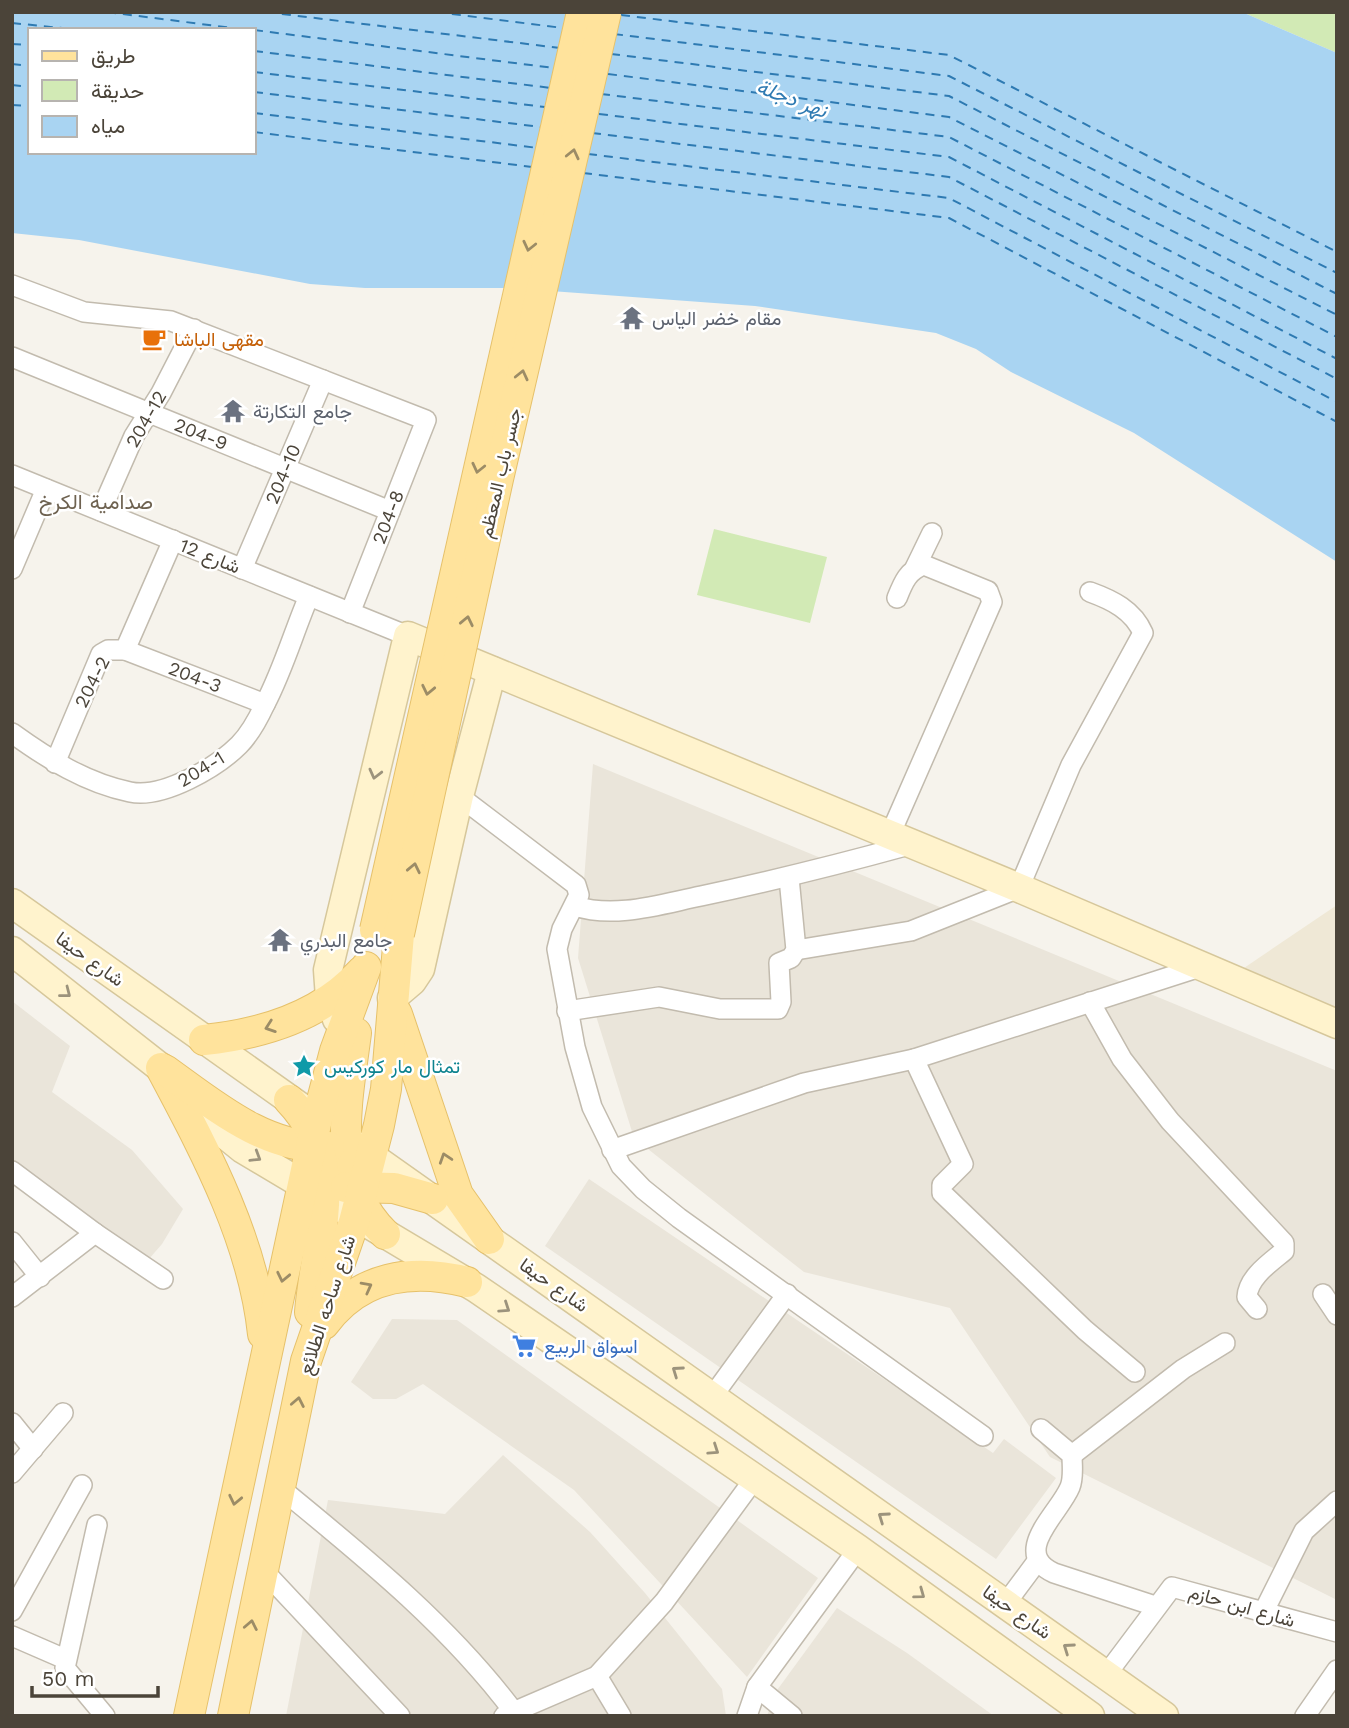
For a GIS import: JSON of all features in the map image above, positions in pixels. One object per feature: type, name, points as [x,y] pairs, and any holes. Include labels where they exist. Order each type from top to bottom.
[{"type":"main road","name":"جسر باب المعظم","points":[[387,932],[582,12]]},
{"type":"main road","name":"جسر باب المعظم","points":[[387,932],[607,12]]},
{"type":"main road","points":[[349,1036],[330,998],[328,970],[408,636],[899,841],[1019,888],[1337,1024]]},
{"type":"main road","points":[[489,1239],[458,1195],[392,998],[412,981],[420,970],[459,796],[492,671]]},
{"type":"main road","name":"شارع حيفا","points":[[12,903],[289,1100]]},
{"type":"main road","name":"شارع ساحه الطلائع","points":[[233,1716],[306,1362],[317,1332],[333,1197],[334,1141],[349,1036],[366,967],[387,932]]},
{"type":"main road","name":"شارع ساحه الطلائع","points":[[334,1141],[379,1125],[386,1089],[392,998],[387,932]]},
{"type":"main road","name":"شارع حيفا","points":[[16,962],[161,1068],[217,1128],[243,1149],[333,1197]]},
{"type":"main road","points":[[204,1040],[237,1037],[297,1017],[330,998],[366,967]]},
{"type":"main road","points":[[161,1068],[251,1128],[276,1139],[334,1141]]},
{"type":"main road","points":[[161,1068],[221,1191],[250,1261],[260,1304],[265,1358]]},
{"type":"main road","points":[[289,1100],[334,1141]]},
{"type":"main road","name":"شارع ساحه الطلائع","points":[[189,1716],[265,1358],[333,1197],[334,1141]]},
{"type":"main road","name":"شارع حيفا","points":[[334,1141],[433,1199],[1164,1716]]},
{"type":"main road","points":[[333,1197],[394,1188],[433,1199]]},
{"type":"main road","points":[[333,1197],[384,1234],[467,1282],[755,1478],[1090,1716]]},
{"type":"main road","points":[[306,1362],[333,1197]]},
{"type":"main road","points":[[317,1332],[351,1296],[379,1280],[411,1274],[443,1276],[467,1282]]},
{"type":"street","points":[[12,285],[84,312],[171,321],[323,380]]},
{"type":"street","name":"204-12","points":[[101,511],[148,412],[161,393],[194,329]]},
{"type":"street","name":"204-9","points":[[12,357],[390,511]]},
{"type":"street","name":"204-8","points":[[323,380],[426,421],[350,612]]},
{"type":"street","name":"204-10","points":[[242,569],[323,380]]},
{"type":"street","name":"شارع 12","points":[[12,475],[408,636]]},
{"type":"street","points":[[12,569],[46,489]]},
{"type":"street","points":[[897,598],[932,533]]},
{"type":"street","name":"204-2","points":[[55,764],[101,654],[108,650],[125,650],[173,540]]},
{"type":"street","points":[[575,906],[593,912],[650,906],[789,878],[899,841],[992,602],[988,592],[958,577],[924,565],[915,568]]},
{"type":"street","points":[[796,950],[911,931],[1019,888],[1071,765],[1143,634],[1138,621],[1112,600],[1090,592]]},
{"type":"street","name":"204-1","points":[[12,733],[55,764],[133,793],[166,789],[201,773],[240,744],[265,704],[309,596]]},
{"type":"street","name":"204-3","points":[[125,650],[265,704]]},
{"type":"street","points":[[459,796],[576,885],[579,895],[562,929],[557,949],[568,1011],[592,1107],[621,1166],[643,1189],[983,1436]]},
{"type":"street","points":[[568,1011],[659,997],[720,1009],[772,1011],[781,1002],[779,963],[791,958],[796,950],[789,878]]},
{"type":"street","points":[[612,1150],[804,1083],[914,1059],[1200,967]]},
{"type":"street","points":[[1090,1002],[1122,1059],[1170,1121],[1284,1243],[1284,1251],[1265,1267],[1248,1290],[1247,1297],[1257,1309]]},
{"type":"street","points":[[914,1059],[963,1164],[942,1185],[942,1193],[1085,1330],[1135,1372]]},
{"type":"street","points":[[12,1171],[95,1233],[163,1279]]},
{"type":"street","points":[[12,1297],[95,1233]]},
{"type":"street","points":[[12,1242],[40,1277]]},
{"type":"street","points":[[712,1396],[787,1294]]},
{"type":"street","points":[[1323,1294],[1337,1315]]},
{"type":"street","points":[[1155,1606],[1055,1573],[1044,1568],[1035,1552],[1039,1538],[1071,1483],[1072,1455],[1182,1369],[1225,1343]]},
{"type":"street","points":[[12,1473],[64,1413]]},
{"type":"street","points":[[12,1423],[33,1449]]},
{"type":"street","points":[[1041,1429],[1072,1455]]},
{"type":"street","points":[[279,1487],[386,1574],[483,1672],[509,1714],[597,1676],[664,1602],[755,1478]]},
{"type":"street","points":[[12,1611],[82,1485]]},
{"type":"street","points":[[1263,1613],[1304,1531],[1337,1501]]},
{"type":"street","points":[[97,1525],[65,1659],[69,1677],[105,1716]]},
{"type":"street","points":[[747,1716],[757,1687],[858,1549]]},
{"type":"street","points":[[1006,1603],[1038,1560]]},
{"type":"street","points":[[262,1569],[400,1716]]},
{"type":"street","name":"شارع ابن حازم","points":[[1106,1675],[1155,1606],[1172,1587],[1337,1632]]},
{"type":"street","points":[[12,1636],[65,1659]]},
{"type":"street","points":[[1305,1716],[1337,1670]]},
{"type":"street","points":[[597,1676],[621,1716]]},
{"type":"street","points":[[757,1687],[791,1716]]},
{"type":"shaded area","points":[[593,764],[1337,1071],[1337,1600],[1050,1457],[950,1308],[804,1272],[634,1138],[578,958]]},
{"type":"shaded area","points":[[1337,905],[1337,1016],[1241,970]]},
{"type":"shaded area","points":[[12,1001],[70,1046],[52,1092],[132,1150],[183,1209],[162,1244],[148,1260],[12,1160]]},
{"type":"shaded area","points":[[589,1179],[993,1453],[1004,1439],[1056,1478],[996,1559],[545,1246]]},
{"type":"shaded area","points":[[392,1319],[457,1320],[818,1578],[747,1677],[574,1490],[423,1384],[396,1399],[373,1399],[351,1382]]},
{"type":"shaded area","points":[[503,1455],[590,1532],[645,1593],[722,1689],[726,1716],[286,1716],[328,1500],[445,1514]]},
{"type":"shaded area","points":[[837,1608],[907,1653],[994,1716],[767,1716],[775,1693]]},
{"type":"green space","points":[[1242,12],[1337,12],[1337,53]]},
{"type":"green space","points":[[714,529],[827,557],[810,623],[697,595]]},
{"type":"water","name":"نهر دجلة","points":[[12,12],[1242,12],[1337,53],[1337,562],[1134,433],[1011,372],[976,349],[936,333],[755,306],[510,288],[365,288],[310,284],[79,240],[12,233]]},
{"type":"ferry route","points":[[107,12],[232,28]]},
{"type":"ferry route","points":[[266,12],[560,48]]},
{"type":"ferry route","points":[[436,12],[563,28]]},
{"type":"ferry route","points":[[621,15],[949,55],[1337,252]]},
{"type":"ferry route","points":[[12,23],[61,28]]},
{"type":"ferry route","points":[[256,30],[554,68]]},
{"type":"ferry route","points":[[614,34],[949,76],[1337,273]]},
{"type":"ferry route","points":[[12,44],[28,45]]},
{"type":"ferry route","points":[[256,51],[551,88]]},
{"type":"ferry route","points":[[611,54],[949,96],[1337,294]]},
{"type":"ferry route","points":[[12,64],[28,66]]},
{"type":"ferry route","points":[[256,72],[545,107]]},
{"type":"ferry route","points":[[608,74],[949,117],[1337,315]]},
{"type":"ferry route","points":[[12,85],[28,87]]},
{"type":"ferry route","points":[[256,92],[541,127]]},
{"type":"ferry route","points":[[601,94],[949,137],[1337,337]]},
{"type":"ferry route","points":[[12,105],[28,106]]},
{"type":"ferry route","points":[[256,113],[538,148]]},
{"type":"ferry route","points":[[599,114],[949,157],[1337,359]]},
{"type":"ferry route","points":[[256,132],[532,167]]},
{"type":"ferry route","points":[[592,133],[949,177],[1337,379]]},
{"type":"ferry route","points":[[588,154],[949,198],[1337,402]]},
{"type":"ferry route","points":[[583,173],[949,218],[1337,422]]},
{"type":"place","name":"مقام خضر الياس","points":[[632,318]]},
{"type":"place","name":"مقهى الباشا","points":[[154,339]]},
{"type":"place","name":"جامع التكارتة","points":[[233,411]]},
{"type":"place","name":"جامع البدري","points":[[280,940]]},
{"type":"place","name":"تمثال مار كوركيس","points":[[304,1066]]},
{"type":"place","name":"اسواق الربيع","points":[[524,1346]]},
{"type":"district","name":"صدامية الكرخ","points":[[96,501]]}]
